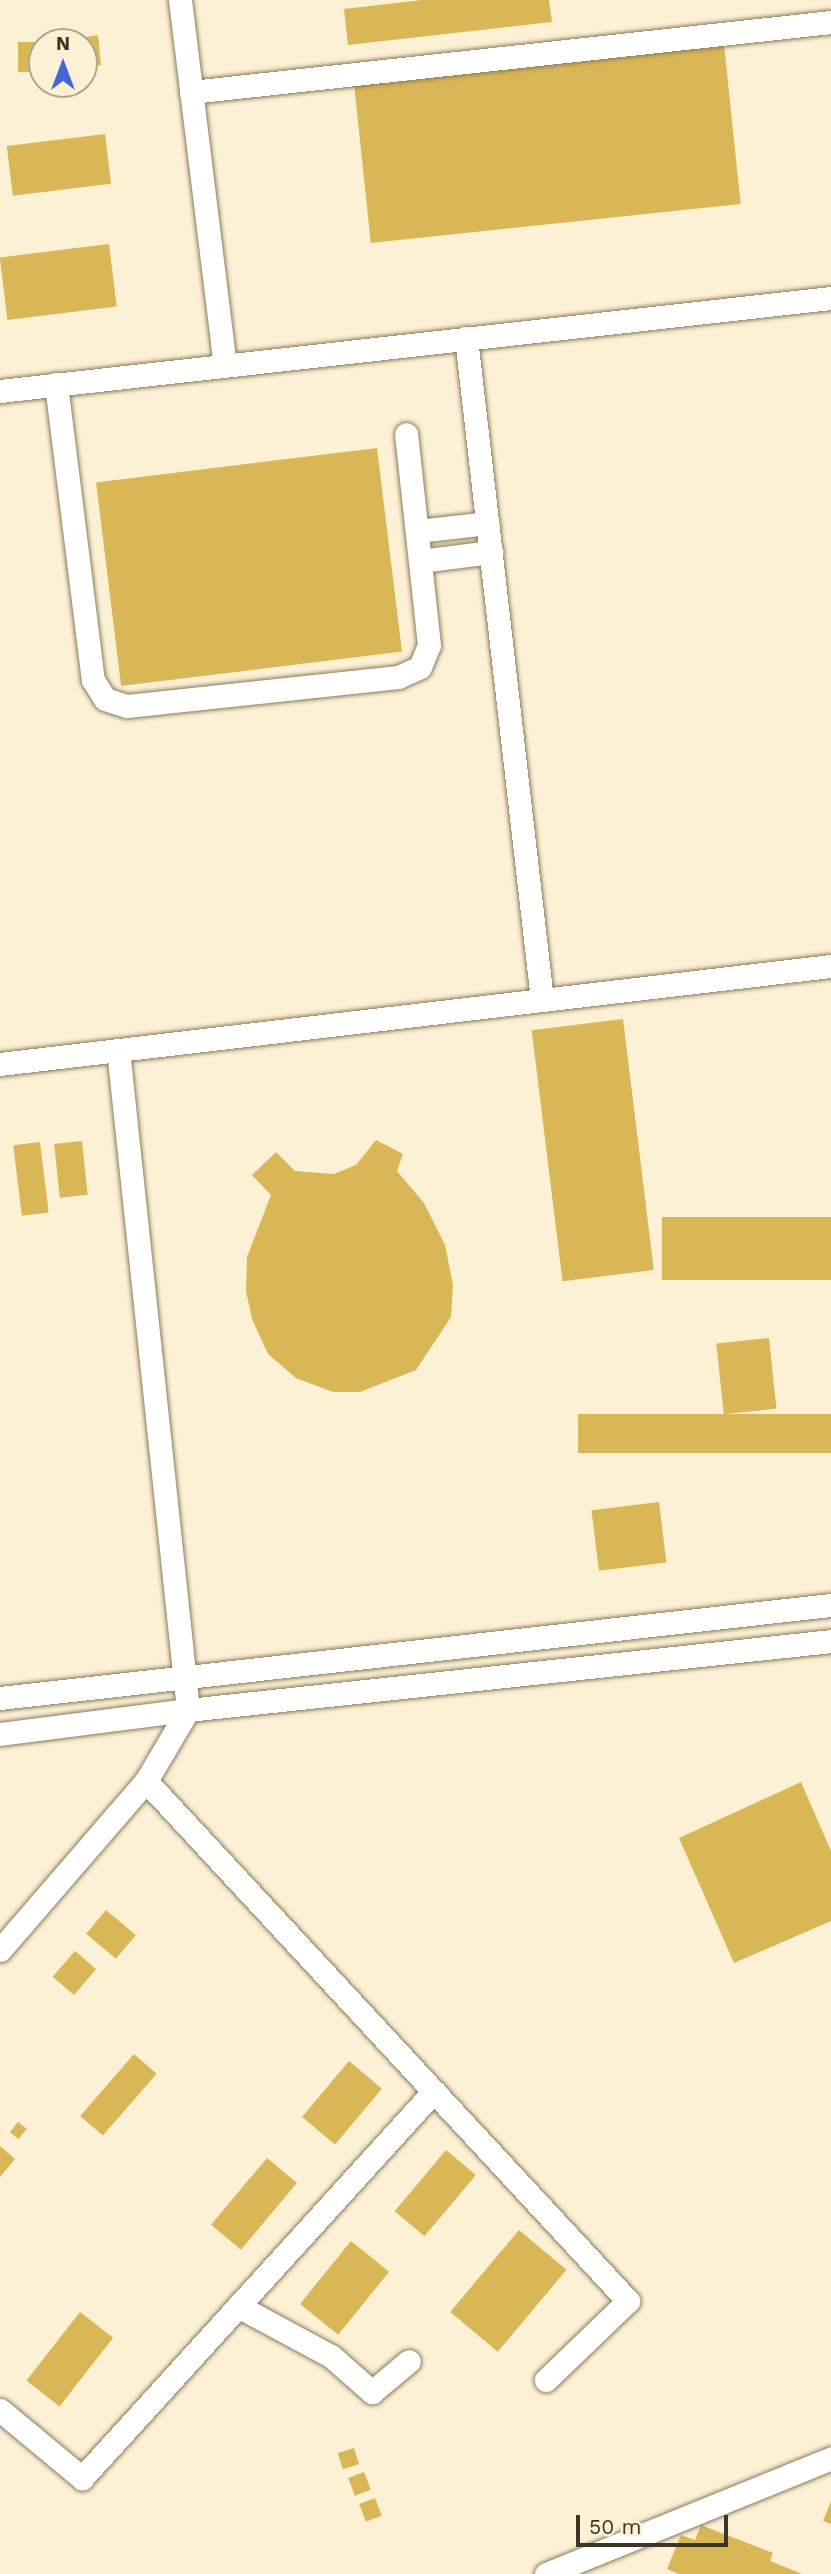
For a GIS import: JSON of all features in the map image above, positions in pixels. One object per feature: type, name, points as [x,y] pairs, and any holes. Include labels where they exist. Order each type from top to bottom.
[{"type":"street","points":[[180,0],[225,364]]},
{"type":"street","points":[[191,92],[831,22]]},
{"type":"street","points":[[0,391],[831,298]]},
{"type":"street","points":[[466,338],[542,1000]]},
{"type":"street","points":[[56,384],[93,680],[98,691],[115,704],[410,674],[427,657],[429,645],[406,434]]},
{"type":"street","points":[[417,531],[488,523]]},
{"type":"street","points":[[420,561],[491,552]]},
{"type":"street","points":[[0,1064],[831,966]]},
{"type":"street","points":[[0,1950],[146,1781],[188,1710],[118,1050]]},
{"type":"street","points":[[0,1698],[831,1605]]},
{"type":"street","points":[[0,1734],[188,1710],[831,1641]]},
{"type":"street","points":[[146,1781],[628,2301],[546,2380]]},
{"type":"street","points":[[0,2410],[82,2478],[434,2091]]},
{"type":"street","points":[[238,2306],[331,2356],[372,2392],[409,2361]]},
{"type":"street","points":[[562,2571],[831,2458]]},
{"type":"building","points":[[422,0],[549,0],[552,22],[348,45],[344,9]]},
{"type":"building","points":[[98,35],[101,65],[98,65]]},
{"type":"building","points":[[18,42],[28,42],[28,72],[18,72]]},
{"type":"building","points":[[724,45],[741,204],[371,243],[354,84]]},
{"type":"building","points":[[105,134],[111,184],[13,196],[7,146]]},
{"type":"building","points":[[109,244],[117,307],[7,320],[0,257]]},
{"type":"building","points":[[377,448],[402,651],[121,686],[96,482]]},
{"type":"building","points":[[623,1019],[654,1270],[563,1281],[532,1030]]},
{"type":"building","points":[[376,1140],[403,1154],[397,1171],[424,1203],[445,1245],[453,1285],[451,1317],[416,1370],[360,1392],[333,1392],[296,1378],[268,1354],[252,1319],[246,1291],[247,1257],[271,1195],[252,1175],[276,1152],[295,1171],[334,1174],[356,1165]]},
{"type":"building","points":[[82,1141],[88,1195],[60,1198],[54,1144]]},
{"type":"building","points":[[40,1142],[49,1212],[22,1216],[13,1145]]},
{"type":"building","points":[[662,1217],[831,1217],[831,1280],[662,1280]]},
{"type":"building","points":[[769,1338],[776,1409],[724,1414],[716,1344]]},
{"type":"building","points":[[578,1414],[831,1414],[831,1453],[578,1453]]},
{"type":"building","points":[[659,1502],[666,1563],[599,1571],[592,1510]]},
{"type":"building","points":[[801,1782],[831,1851],[831,1921],[734,1963],[679,1838]]},
{"type":"building","points":[[106,1910],[136,1935],[116,1959],[86,1934]]},
{"type":"building","points":[[75,1951],[96,1969],[74,1995],[53,1977]]},
{"type":"building","points":[[134,2054],[157,2074],[103,2136],[80,2116]]},
{"type":"building","points":[[349,2061],[382,2089],[335,2145],[302,2117]]},
{"type":"building","points":[[18,2122],[27,2129],[19,2139],[10,2132]]},
{"type":"building","points":[[0,2146],[15,2159],[0,2177]]},
{"type":"building","points":[[446,2150],[476,2175],[424,2236],[395,2211]]},
{"type":"building","points":[[267,2158],[297,2183],[241,2250],[211,2225]]},
{"type":"building","points":[[519,2230],[566,2270],[498,2352],[450,2312]]},
{"type":"building","points":[[351,2241],[389,2272],[338,2335],[300,2304]]},
{"type":"building","points":[[80,2312],[113,2338],[60,2406],[26,2381]]},
{"type":"building","points":[[354,2448],[359,2464],[343,2469],[338,2453]]},
{"type":"building","points":[[364,2472],[371,2490],[355,2496],[348,2478]]},
{"type":"building","points":[[375,2498],[382,2516],[366,2522],[359,2504]]},
{"type":"building","points":[[831,2501],[831,2524],[823,2521]]},
{"type":"building","points":[[701,2525],[773,2553],[770,2561],[802,2574],[679,2574],[667,2569],[681,2535],[695,2540]]}]
